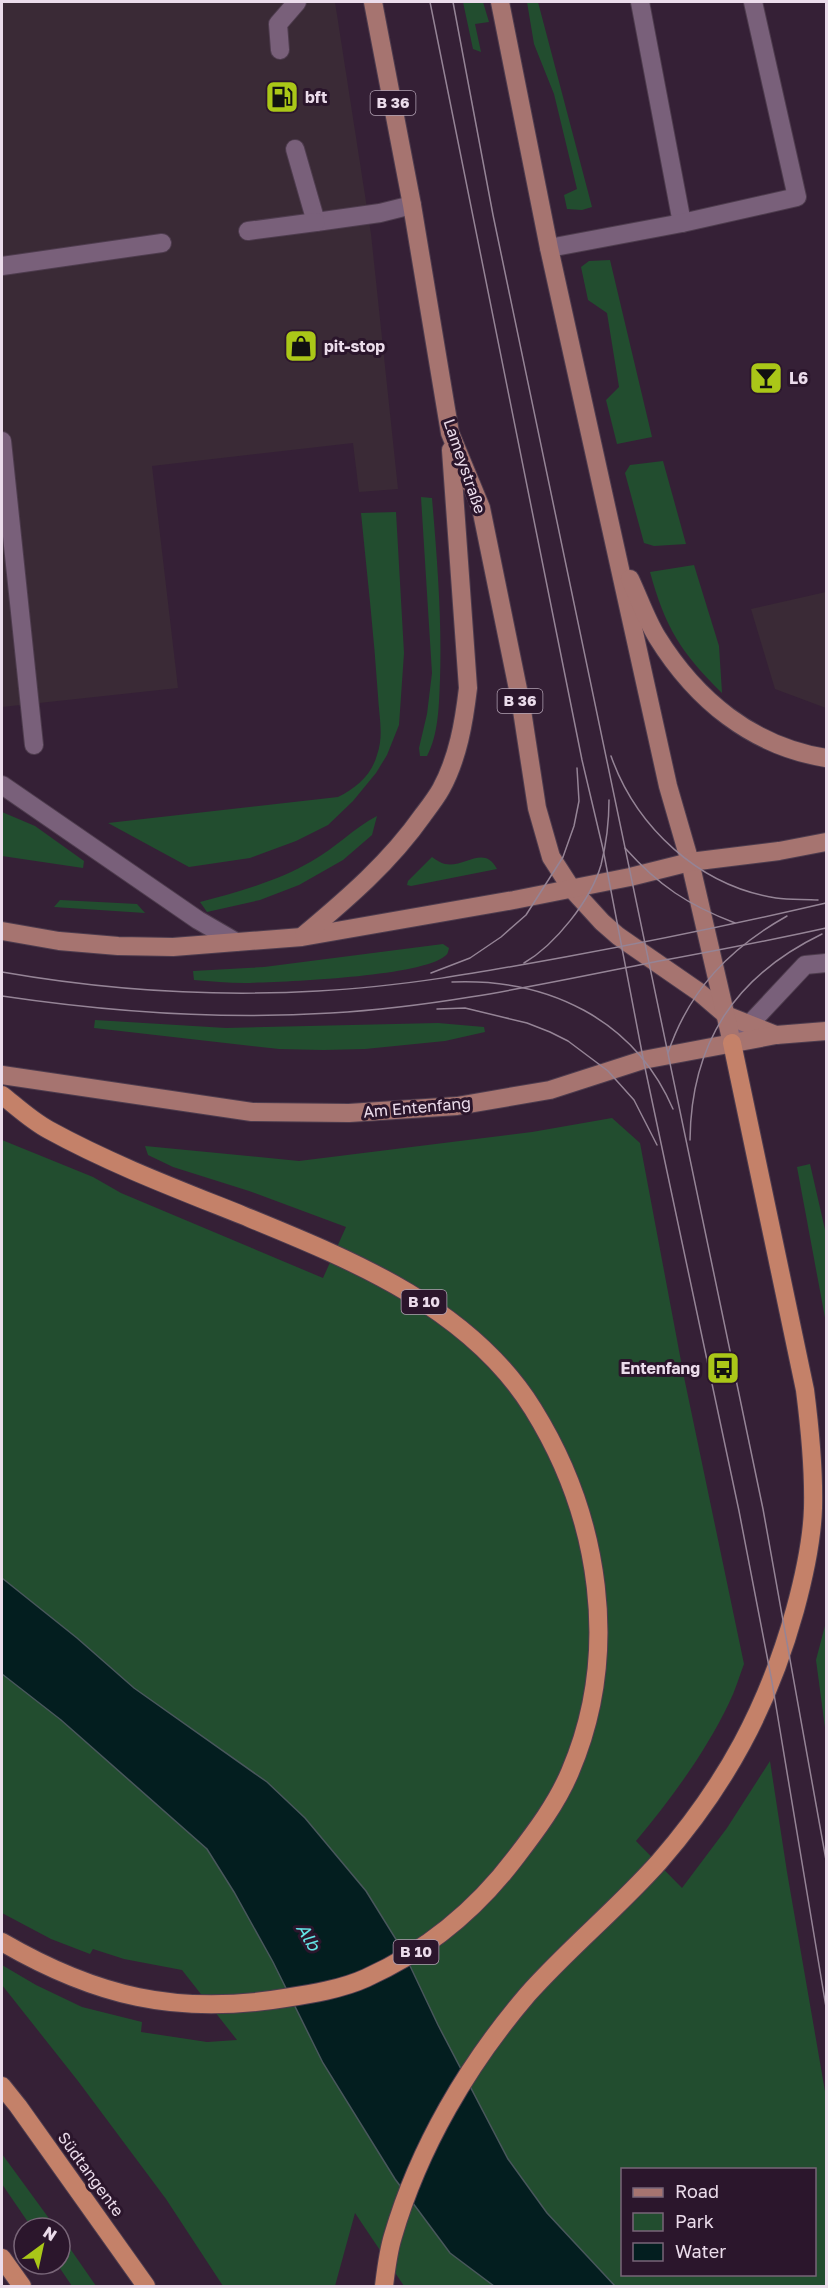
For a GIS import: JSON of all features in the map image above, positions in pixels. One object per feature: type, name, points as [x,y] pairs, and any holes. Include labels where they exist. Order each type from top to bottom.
[{"type":"highway","points":[[384,2286],[392,2237],[412,2183],[441,2120],[476,2060],[529,1994],[658,1862],[720,1783],[743,1745],[772,1682],[788,1637],[803,1583],[813,1511],[811,1436],[805,1390],[732,1043]]},
{"type":"highway","name":"B 10","points":[[2,1095],[45,1128],[123,1166],[328,1250],[417,1297],[463,1332],[506,1373],[532,1407],[565,1471],[585,1525],[596,1579],[599,1631],[596,1678],[586,1728],[569,1775],[538,1829],[502,1875],[464,1915],[421,1950],[362,1980],[301,1995],[245,2005],[190,2005],[148,1999],[66,1976],[2,1942]]},
{"type":"highway","name":"Südtangente","points":[[2,2085],[146,2286]]},
{"type":"highway","points":[[2,2258],[22,2286]]},
{"type":"main road","name":"Lameystraße","points":[[373,2],[412,205],[450,433],[481,508],[521,704],[537,808],[551,857],[571,888],[618,936],[699,992],[726,1015],[776,1035]]},
{"type":"main road","points":[[500,2],[549,248],[668,786],[690,862],[732,1043]]},
{"type":"main road","points":[[302,937],[356,892],[403,844],[441,789],[454,758],[463,724],[468,688],[450,433]]},
{"type":"main road","points":[[616,551],[656,635],[681,672],[710,704],[741,726],[766,739],[802,754],[826,758]]},
{"type":"main road","points":[[2,931],[59,941],[118,946],[173,947],[302,937],[571,888],[690,862],[779,851],[826,842]]},
{"type":"main road","name":"Am Entenfang","points":[[2,1075],[252,1112],[349,1113],[457,1106],[550,1090],[643,1060],[776,1035],[826,1031]]},
{"type":"street","points":[[280,50],[278,24],[297,2]]},
{"type":"street","points":[[640,2],[682,223]]},
{"type":"street","points":[[549,248],[682,223],[797,197],[753,2]]},
{"type":"street","points":[[295,150],[316,222]]},
{"type":"street","points":[[248,231],[380,213],[412,205]]},
{"type":"street","points":[[2,266],[162,243]]},
{"type":"street","points":[[2,441],[34,745]]},
{"type":"street","points":[[2,785],[198,920],[236,942]]},
{"type":"street","points":[[732,1043],[805,965],[826,963]]},
{"type":"shaded area","points":[[2,2],[335,2],[371,234],[398,489],[359,492],[353,443],[152,466],[178,688],[2,707]]},
{"type":"shaded area","points":[[826,592],[826,708],[775,689],[751,609]]},
{"type":"green space","points":[[463,2],[483,2],[489,22],[475,24],[481,52],[473,49]]},
{"type":"green space","points":[[527,2],[538,2],[592,207],[582,210],[567,209],[564,195],[577,189],[554,94],[534,44]]},
{"type":"green space","points":[[610,260],[652,437],[617,444],[606,400],[619,387],[607,313],[588,300],[581,267],[589,261]]},
{"type":"green space","points":[[663,461],[686,544],[654,546],[644,543],[625,473],[630,465]]},
{"type":"green space","points":[[421,497],[432,498],[440,633],[438,718],[427,756],[420,756],[419,748],[427,714],[432,673]]},
{"type":"green space","points":[[396,512],[404,653],[399,725],[387,755],[376,773],[353,801],[328,825],[296,841],[250,858],[189,867],[108,823],[338,797],[351,790],[362,780],[374,762],[381,733],[361,513]]},
{"type":"green space","points":[[694,565],[719,646],[722,693],[685,652],[676,638],[662,608],[650,572]]},
{"type":"green space","points":[[2,812],[35,826],[84,861],[83,868],[2,856]]},
{"type":"green space","points":[[377,816],[372,835],[343,860],[299,885],[260,900],[207,912],[200,902],[258,885],[299,868]]},
{"type":"green space","points":[[432,857],[443,864],[460,863],[480,857],[486,858],[497,869],[407,885],[408,881]]},
{"type":"green space","points":[[60,900],[137,904],[145,913],[54,907]]},
{"type":"green space","points":[[443,944],[449,948],[447,954],[431,963],[380,974],[318,980],[239,983],[194,980],[193,971],[264,967]]},
{"type":"green space","points":[[95,1020],[226,1028],[438,1023],[484,1027],[485,1032],[445,1041],[365,1049],[279,1049],[94,1028]]},
{"type":"green space","points":[[612,1118],[640,1143],[684,1377],[744,1664],[720,1722],[674,1792],[636,1841],[682,1888],[727,1828],[770,1761],[826,2097],[826,2286],[404,2286],[355,2213],[335,2286],[223,2286],[166,2199],[78,2081],[2,1985],[2,1965],[36,1985],[82,2007],[142,2022],[141,2032],[207,2042],[237,2040],[182,1970],[124,1959],[93,1949],[90,1954],[51,1939],[2,1913],[2,1140],[93,1177],[121,1193],[323,1278],[346,1227],[249,1191],[173,1167],[148,1155],[145,1146],[299,1161],[532,1132]]},
{"type":"green space","points":[[810,1164],[826,1234],[826,1323],[797,1167]]},
{"type":"green space","points":[[826,1622],[826,1735],[816,1660]]},
{"type":"green space","points":[[2,2154],[47,2216],[24,2216],[2,2184]]},
{"type":"green space","points":[[72,2251],[96,2286],[72,2286],[65,2276],[72,2276]]},
{"type":"water","name":"Alb","points":[[2,1578],[77,1638],[134,1688],[267,1782],[305,1818],[366,1891],[402,1949],[438,2025],[508,2159],[547,2213],[615,2286],[494,2286],[450,2253],[395,2179],[323,2063],[273,1962],[207,1849],[61,1720],[2,1674]]},
{"type":"tram line","points":[[430,2],[582,760],[603,849],[644,1063],[739,1511],[772,1682],[826,2007]]},
{"type":"tram line","points":[[453,2],[493,215],[763,1509],[826,1860]]},
{"type":"tram line","points":[[611,756],[636,806],[654,829],[697,867],[721,881],[748,891],[776,898],[818,900]]},
{"type":"tram line","points":[[431,973],[470,958],[501,937],[526,915],[563,857],[574,826],[579,801],[577,768]]},
{"type":"tram line","points":[[524,963],[548,945],[589,893],[603,857],[609,800]]},
{"type":"tram line","points":[[625,848],[662,884],[675,893],[735,923]]},
{"type":"tram line","points":[[2,972],[119,988],[199,992],[278,993],[349,989],[442,978],[534,963],[696,932],[826,903]]},
{"type":"tram line","points":[[668,1053],[687,1010],[714,973],[747,942],[787,916]]},
{"type":"tram line","points":[[2,996],[125,1010],[207,1015],[290,1015],[371,1010],[491,994],[826,928]]},
{"type":"tram line","points":[[690,1140],[692,1105],[699,1073],[709,1043],[724,1016],[742,992],[765,970],[791,951],[822,934]]},
{"type":"tram line","points":[[452,982],[487,983],[522,988],[554,997],[584,1010],[611,1028],[636,1051],[656,1078],[673,1109]]},
{"type":"tram line","points":[[437,1009],[465,1008],[527,1023],[568,1041],[608,1071],[634,1100],[657,1145]]},
{"type":"place","name":"bft","points":[[282,97]]},
{"type":"place","name":"pit-stop","points":[[301,346]]},
{"type":"place","name":"L6","points":[[766,378]]},
{"type":"place","name":"Entenfang","points":[[723,1368]]}]
